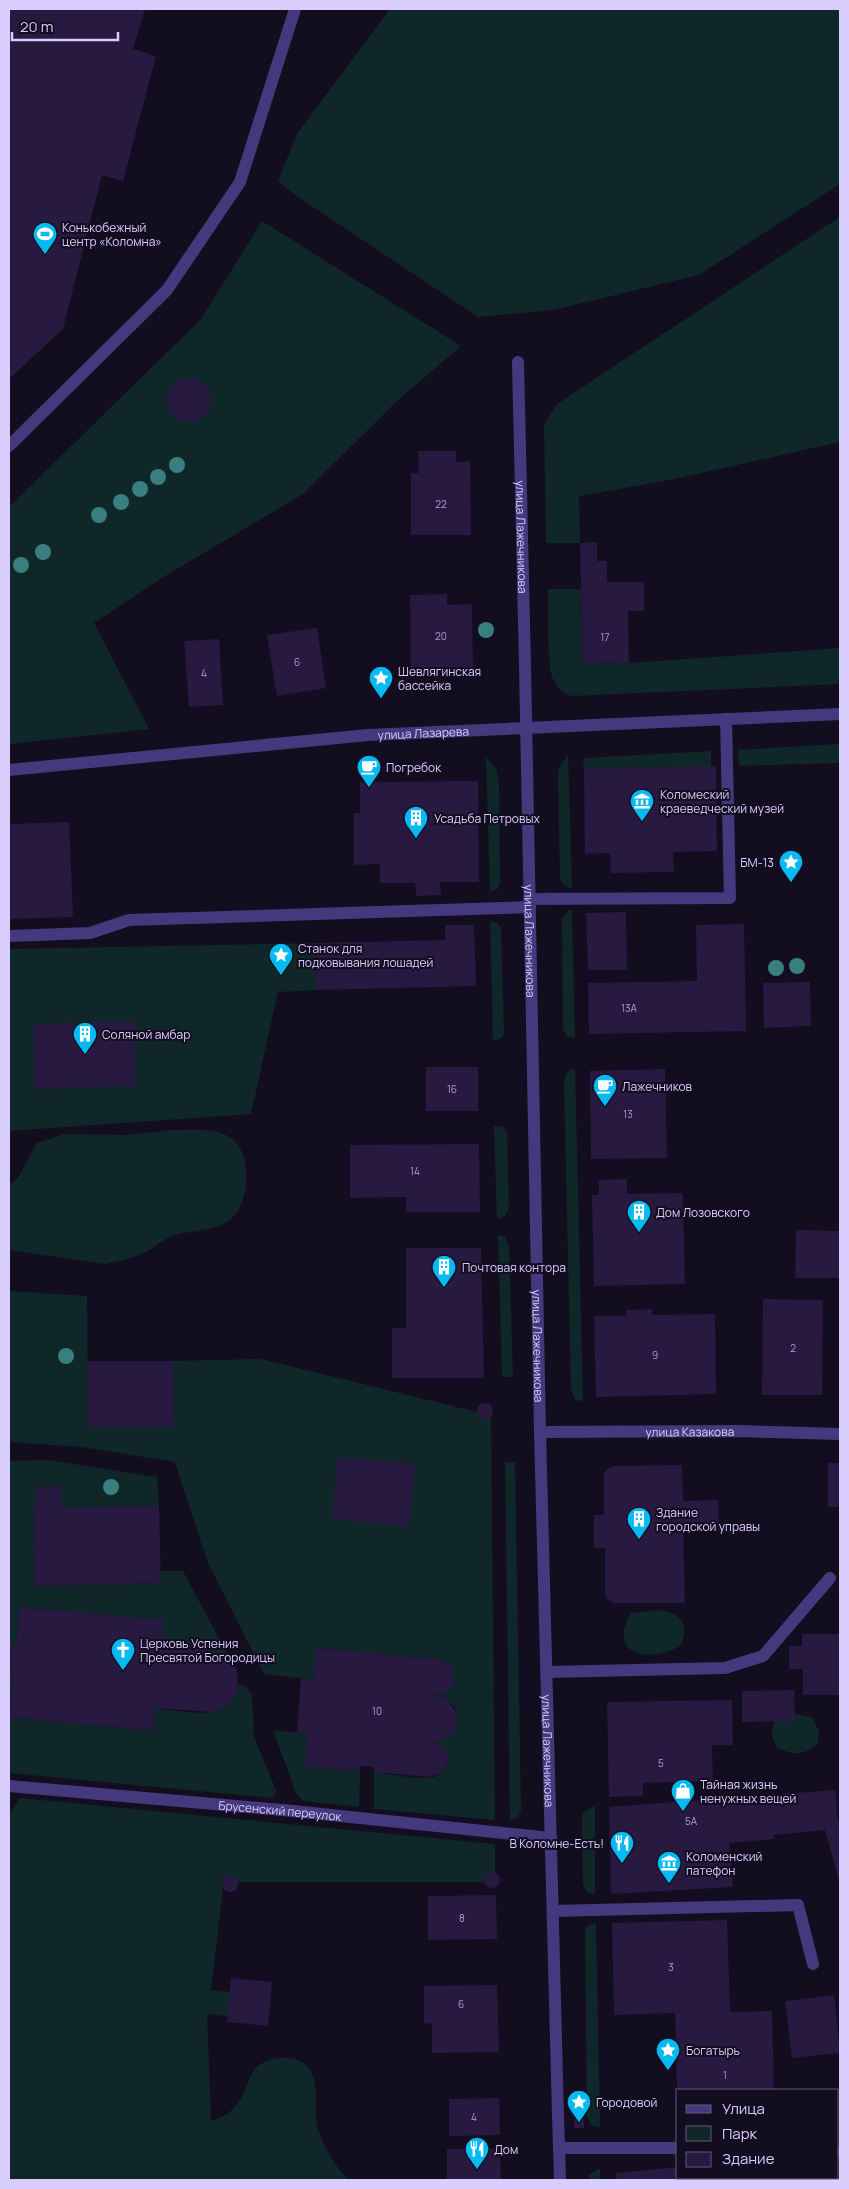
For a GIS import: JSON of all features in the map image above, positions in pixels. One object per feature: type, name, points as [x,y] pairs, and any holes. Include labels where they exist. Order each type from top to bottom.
[{"type":"street","points":[[9,446],[167,290],[240,182],[295,9]]},
{"type":"street","name":"улица Лажечникова","points":[[518,362],[540,1432],[560,2180]]},
{"type":"street","name":"улица Лазарева","points":[[9,770],[368,735],[840,714]]},
{"type":"street","points":[[9,936],[90,932],[129,920],[530,903],[730,898],[726,719]]},
{"type":"street","name":"улица Казакова","points":[[540,1432],[740,1431],[840,1434]]},
{"type":"street","points":[[547,1672],[726,1668],[763,1656],[830,1578]]},
{"type":"street","name":"Брусенский переулок","points":[[9,1786],[292,1811],[552,1838]]},
{"type":"street","points":[[553,1911],[798,1905],[814,1964]]},
{"type":"street","points":[[559,2148],[676,2148]]},
{"type":"green space","points":[[390,9],[840,9],[840,184],[699,275],[553,310],[478,317],[295,195],[278,181],[297,134]]},
{"type":"green space","points":[[840,217],[840,442],[670,480],[579,496],[580,543],[546,543],[544,425],[557,404]]},
{"type":"green space","points":[[262,221],[461,346],[398,400],[303,494],[160,579],[94,623],[149,729],[9,744],[9,507],[201,319]]},
{"type":"green space","points":[[548,589],[581,589],[583,664],[629,663],[840,648],[840,684],[572,696],[563,692],[556,685],[551,671],[549,661]]},
{"type":"green space","points":[[840,744],[840,763],[739,766],[738,750]]},
{"type":"green space","points":[[711,751],[711,767],[584,769],[583,758]]},
{"type":"green space","points":[[568,755],[572,888],[565,886],[560,880],[558,774],[559,768]]},
{"type":"green space","points":[[486,757],[496,768],[499,783],[500,883],[497,889],[490,891]]},
{"type":"green space","points":[[569,910],[572,910],[575,1038],[567,1036],[563,1029],[562,918]]},
{"type":"green space","points":[[490,921],[497,923],[501,928],[504,1034],[502,1038],[493,1041]]},
{"type":"green space","points":[[315,943],[316,990],[278,992],[251,1114],[9,1131],[9,949]]},
{"type":"green space","points":[[575,1069],[583,1401],[575,1400],[571,1390],[564,1080],[568,1071]]},
{"type":"green space","points":[[494,1126],[503,1127],[507,1133],[509,1208],[505,1216],[497,1219]]},
{"type":"green space","points":[[171,1130],[218,1132],[225,1134],[238,1145],[246,1167],[245,1191],[237,1213],[230,1220],[217,1227],[172,1236],[146,1252],[106,1264],[9,1250],[9,1185],[18,1178],[37,1143],[65,1134],[126,1135]]},
{"type":"green space","points":[[498,1235],[505,1237],[509,1245],[513,1377],[502,1377]]},
{"type":"green space","points":[[9,1291],[87,1296],[88,1427],[174,1427],[173,1361],[261,1359],[477,1412],[483,1418],[491,1417],[495,1820],[374,1809],[374,1772],[427,1778],[440,1774],[447,1765],[448,1759],[443,1748],[432,1742],[450,1734],[457,1720],[452,1704],[435,1695],[443,1694],[453,1685],[453,1673],[445,1662],[438,1659],[317,1648],[313,1680],[264,1674],[207,1561],[175,1462],[82,1447],[9,1442]]},
{"type":"green space","points":[[48,1460],[157,1477],[159,1506],[61,1508],[61,1486],[36,1487],[36,1509],[33,1509],[35,1586],[160,1583],[160,1571],[183,1571],[231,1661],[207,1649],[162,1646],[163,1620],[19,1607],[16,1645],[9,1644],[9,1461]]},
{"type":"green space","points":[[505,1462],[515,1462],[521,1810],[518,1817],[510,1821]]},
{"type":"green space","points":[[658,1610],[673,1614],[682,1621],[684,1632],[680,1646],[656,1654],[645,1655],[635,1652],[628,1647],[624,1638],[625,1627],[631,1613]]},
{"type":"green space","points":[[9,1675],[13,1676],[9,1717]]},
{"type":"green space","points":[[239,1684],[252,1694],[254,1737],[276,1790],[275,1796],[272,1798],[9,1773],[9,1717],[153,1731],[155,1708],[193,1713],[217,1710],[234,1697]]},
{"type":"green space","points":[[796,1714],[812,1717],[819,1731],[817,1745],[802,1753],[789,1752],[777,1748],[771,1734],[775,1720]]},
{"type":"green space","points":[[273,1730],[308,1734],[306,1766],[360,1771],[359,1807],[303,1801],[296,1793]]},
{"type":"green space","points":[[20,1798],[495,1844],[495,1872],[486,1875],[484,1882],[238,1882],[232,1876],[222,1881],[223,1889],[211,1990],[230,1992],[228,2016],[207,2014],[211,2121],[224,2116],[238,2103],[253,2072],[261,2064],[276,2058],[292,2058],[306,2064],[313,2076],[316,2094],[317,2126],[334,2161],[350,2180],[18,2180],[9,2178],[9,1814]]},
{"type":"green space","points":[[591,1807],[595,1807],[595,1894],[586,1891],[583,1884],[582,1816]]},
{"type":"green space","points":[[596,1923],[600,2127],[592,2125],[587,2117],[585,1931],[587,1926]]},
{"type":"green space","points":[[600,2168],[601,2180],[589,2180],[589,2175]]},
{"type":"building","name":"Конькобежный центр «Коломна»","points":[[9,9],[145,9],[133,49],[156,56],[123,181],[102,175],[63,329],[9,379]]},
{"type":"building","points":[[189,378],[201,382],[207,388],[211,400],[207,412],[201,418],[189,422],[177,418],[171,412],[167,400],[171,388],[177,382]]},
{"type":"building","points":[[418,451],[456,451],[456,462],[470,461],[471,535],[411,535],[411,473],[419,473]]},
{"type":"building","points":[[597,542],[597,561],[607,561],[607,582],[644,582],[644,611],[628,611],[629,663],[583,664],[580,543]]},
{"type":"building","points":[[447,594],[447,605],[472,604],[473,673],[411,674],[410,595]]},
{"type":"building","points":[[317,628],[326,688],[277,696],[267,635]]},
{"type":"building","points":[[219,639],[223,705],[189,707],[184,641]]},
{"type":"building","points":[[716,766],[717,851],[673,852],[674,872],[611,873],[610,853],[585,854],[584,769]]},
{"type":"building","name":"Усадьба Петровых","points":[[478,781],[479,882],[440,882],[441,895],[416,896],[415,883],[380,883],[380,864],[354,865],[354,813],[360,813],[360,782]]},
{"type":"building","points":[[69,822],[73,917],[9,919],[9,824]]},
{"type":"building","points":[[626,912],[627,970],[588,970],[586,913]]},
{"type":"building","points":[[744,924],[746,1031],[589,1034],[588,983],[697,981],[696,925]]},
{"type":"building","points":[[445,925],[474,925],[476,986],[316,990],[315,943],[445,940]]},
{"type":"building","points":[[810,982],[811,1026],[764,1028],[763,983]]},
{"type":"building","name":"Соляной амбар","points":[[134,1021],[136,1086],[35,1089],[33,1024]]},
{"type":"building","points":[[426,1067],[478,1067],[478,1111],[426,1111]]},
{"type":"building","points":[[665,1069],[667,1158],[591,1159],[590,1071]]},
{"type":"building","points":[[479,1144],[480,1212],[406,1212],[406,1197],[350,1198],[350,1145]]},
{"type":"building","name":"Дом Лозовского","points":[[627,1179],[627,1194],[683,1193],[685,1284],[594,1286],[592,1195],[599,1195],[599,1180]]},
{"type":"building","points":[[796,1230],[840,1231],[840,1278],[795,1278]]},
{"type":"building","name":"Почтовая контора","points":[[406,1248],[481,1248],[484,1378],[392,1378],[392,1328],[406,1328]]},
{"type":"building","points":[[763,1299],[823,1300],[822,1395],[762,1395]]},
{"type":"building","points":[[652,1309],[652,1315],[715,1314],[716,1394],[596,1397],[594,1316],[626,1316],[626,1310]]},
{"type":"building","points":[[87,1361],[173,1361],[174,1427],[88,1427]]},
{"type":"building","points":[[485,1403],[491,1405],[493,1411],[491,1417],[485,1419],[479,1417],[477,1411],[479,1405]]},
{"type":"building","points":[[338,1457],[415,1464],[409,1526],[332,1519]]},
{"type":"building","points":[[828,1463],[840,1463],[840,1507],[828,1507]]},
{"type":"building","name":"Здание городской управы","points":[[682,1465],[683,1501],[718,1500],[719,1531],[683,1531],[685,1603],[613,1603],[606,1597],[605,1593],[605,1548],[594,1548],[594,1515],[604,1515],[604,1474],[606,1470],[614,1466]]},
{"type":"building","points":[[61,1486],[61,1508],[159,1506],[161,1583],[35,1586],[33,1509],[36,1509],[36,1487]]},
{"type":"building","name":"Церковь Успения Пресвятой Богородицы","points":[[19,1607],[164,1620],[162,1646],[210,1650],[225,1655],[236,1668],[238,1676],[237,1692],[228,1705],[213,1712],[155,1708],[153,1731],[9,1717],[13,1676],[9,1675],[9,1644],[16,1645]]},
{"type":"building","points":[[802,1634],[840,1634],[840,1695],[803,1695],[803,1669],[789,1669],[789,1646],[802,1646]]},
{"type":"building","points":[[316,1648],[438,1659],[451,1665],[455,1673],[452,1687],[445,1693],[435,1695],[447,1699],[457,1714],[456,1726],[453,1732],[444,1740],[432,1742],[444,1747],[448,1756],[447,1765],[442,1773],[429,1777],[374,1772],[374,1767],[360,1766],[360,1771],[305,1766],[308,1734],[297,1732],[301,1679],[313,1680]]},
{"type":"building","points":[[794,1690],[795,1721],[742,1722],[742,1691]]},
{"type":"building","points":[[732,1700],[733,1745],[712,1745],[713,1781],[643,1783],[643,1796],[609,1797],[607,1702]]},
{"type":"building","points":[[835,1790],[838,1820],[840,1819],[840,1884],[825,1830],[774,1835],[774,1839],[729,1843],[733,1887],[611,1894],[609,1807]]},
{"type":"building","points":[[492,1872],[498,1874],[500,1880],[498,1886],[492,1888],[486,1886],[484,1880],[486,1874]]},
{"type":"building","points":[[230,1876],[236,1878],[238,1884],[236,1890],[230,1892],[224,1890],[222,1884],[224,1878]]},
{"type":"building","points":[[496,1895],[497,1939],[428,1940],[428,1896]]},
{"type":"building","points":[[727,1920],[730,2012],[772,2011],[774,2089],[677,2089],[675,2013],[614,2015],[612,1923]]},
{"type":"building","points":[[231,1978],[272,1982],[268,2026],[227,2022]]},
{"type":"building","points":[[497,1985],[499,2052],[432,2053],[432,2023],[424,2024],[424,1986]]},
{"type":"building","points":[[834,1995],[840,2053],[792,2058],[785,2001]]},
{"type":"building","points":[[499,2098],[500,2135],[449,2136],[449,2099]]},
{"type":"building","points":[[574,2119],[584,2119],[584,2128],[574,2128]]},
{"type":"building","points":[[447,2149],[500,2149],[501,2180],[447,2180]]},
{"type":"building","points":[[676,2167],[676,2179],[684,2180],[617,2180],[616,2173]]},
{"type":"place","name":"Конькобежный центр «Коломна»","points":[[45,255]]},
{"type":"place","name":"Шевлягинская бассейка","points":[[381,699]]},
{"type":"place","name":"Погребок","points":[[369,788]]},
{"type":"place","name":"Коломеский краеведческий музей","points":[[642,822]]},
{"type":"place","name":"Усадьба Петровых","points":[[416,839]]},
{"type":"place","name":"БМ-13","points":[[791,883]]},
{"type":"place","name":"Станок для подковывания лошадей","points":[[281,976]]},
{"type":"place","name":"Соляной амбар","points":[[85,1055]]},
{"type":"place","name":"Лажечников","points":[[605,1107]]},
{"type":"place","name":"Дом Лозовского","points":[[639,1233]]},
{"type":"place","name":"Почтовая контора","points":[[444,1288]]},
{"type":"place","name":"Здание городской управы","points":[[639,1540]]},
{"type":"place","name":"Церковь Успения Пресвятой Богородицы","points":[[123,1671]]},
{"type":"place","name":"Тайная жизнь ненужных вещей","points":[[683,1812]]},
{"type":"place","name":"В Коломне-Есть!","points":[[622,1864]]},
{"type":"place","name":"Коломенский патефон","points":[[669,1884]]},
{"type":"place","name":"Богатырь","points":[[668,2071]]},
{"type":"place","name":"Городовой","points":[[579,2123]]},
{"type":"place","name":"Дом","points":[[477,2170]]}]
